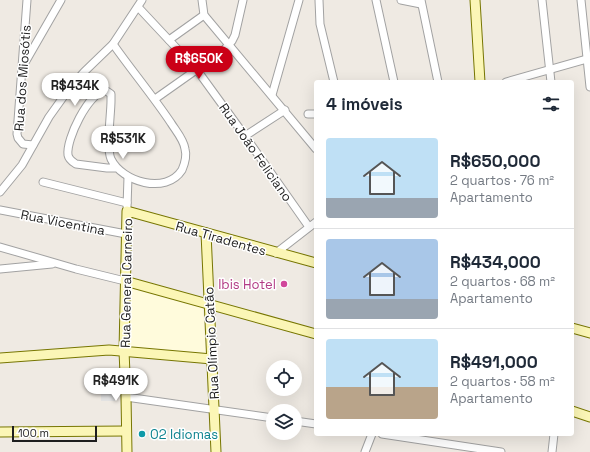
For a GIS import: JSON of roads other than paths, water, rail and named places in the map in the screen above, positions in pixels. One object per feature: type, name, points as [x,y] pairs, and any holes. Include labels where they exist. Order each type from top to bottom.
[{"type":"main road","points":[[475,0],[480,80]]},
{"type":"main road","name":"Rua Tiradentes","points":[[127,207],[206,233],[314,262]]},
{"type":"main road","name":"Rua General Carneiro","points":[[127,207],[124,281],[124,351],[127,452]]},
{"type":"main road","name":"Rua Olímpio Catão","points":[[206,233],[216,452]]},
{"type":"main road","points":[[124,281],[314,333]]},
{"type":"main road","points":[[574,329],[590,333]]},
{"type":"main road","points":[[0,358],[110,350],[212,359]]},
{"type":"main road","points":[[574,412],[590,417]]},
{"type":"main road","points":[[0,432],[126,431]]},
{"type":"street","name":"Rua dos Miosótis","points":[[27,0],[17,134],[18,138],[23,144],[33,145]]},
{"type":"street","points":[[22,69],[61,0]]},
{"type":"street","points":[[0,192],[22,165],[49,117],[69,89],[84,72],[114,44],[142,0]]},
{"type":"street","points":[[202,0],[204,15],[314,146]]},
{"type":"street","points":[[155,99],[197,70],[229,45],[235,35],[244,0]]},
{"type":"street","points":[[272,95],[299,0]]},
{"type":"street","points":[[319,0],[320,24],[334,80]]},
{"type":"street","points":[[376,0],[394,80]]},
{"type":"street","points":[[401,0],[421,2],[438,80]]},
{"type":"street","points":[[542,0],[551,80]]},
{"type":"street","points":[[581,0],[589,59],[590,87]]},
{"type":"street","name":"Rua João Feliciano","points":[[138,7],[197,70],[309,227]]},
{"type":"street","points":[[169,40],[204,15]]},
{"type":"street","points":[[114,44],[155,99],[184,143],[185,149],[185,163],[178,174],[168,182],[152,184],[128,177],[117,168],[110,158],[111,94],[105,90],[101,91],[90,102],[80,117],[71,136],[68,157],[76,164],[117,168]]},
{"type":"street","points":[[513,80],[589,59]]},
{"type":"street","points":[[245,136],[285,110]]},
{"type":"street","points":[[308,114],[314,114]]},
{"type":"street","points":[[42,182],[127,207],[128,177]]},
{"type":"street","name":"Rua Vicentina","points":[[0,210],[126,234]]},
{"type":"street","points":[[276,253],[314,223]]},
{"type":"street","points":[[0,247],[124,281]]},
{"type":"street","points":[[0,268],[56,263]]},
{"type":"street","points":[[126,397],[266,417]]},
{"type":"street","points":[[302,422],[314,424]]},
{"type":"street","points":[[365,452],[371,436]]},
{"type":"street","points":[[395,436],[501,452]]},
{"type":"street","points":[[552,452],[554,436]]},
{"type":"place","name":"Ibis Hotel","points":[[284,284]]},
{"type":"place","name":"O2 Idiomas","points":[[142,434]]}]
